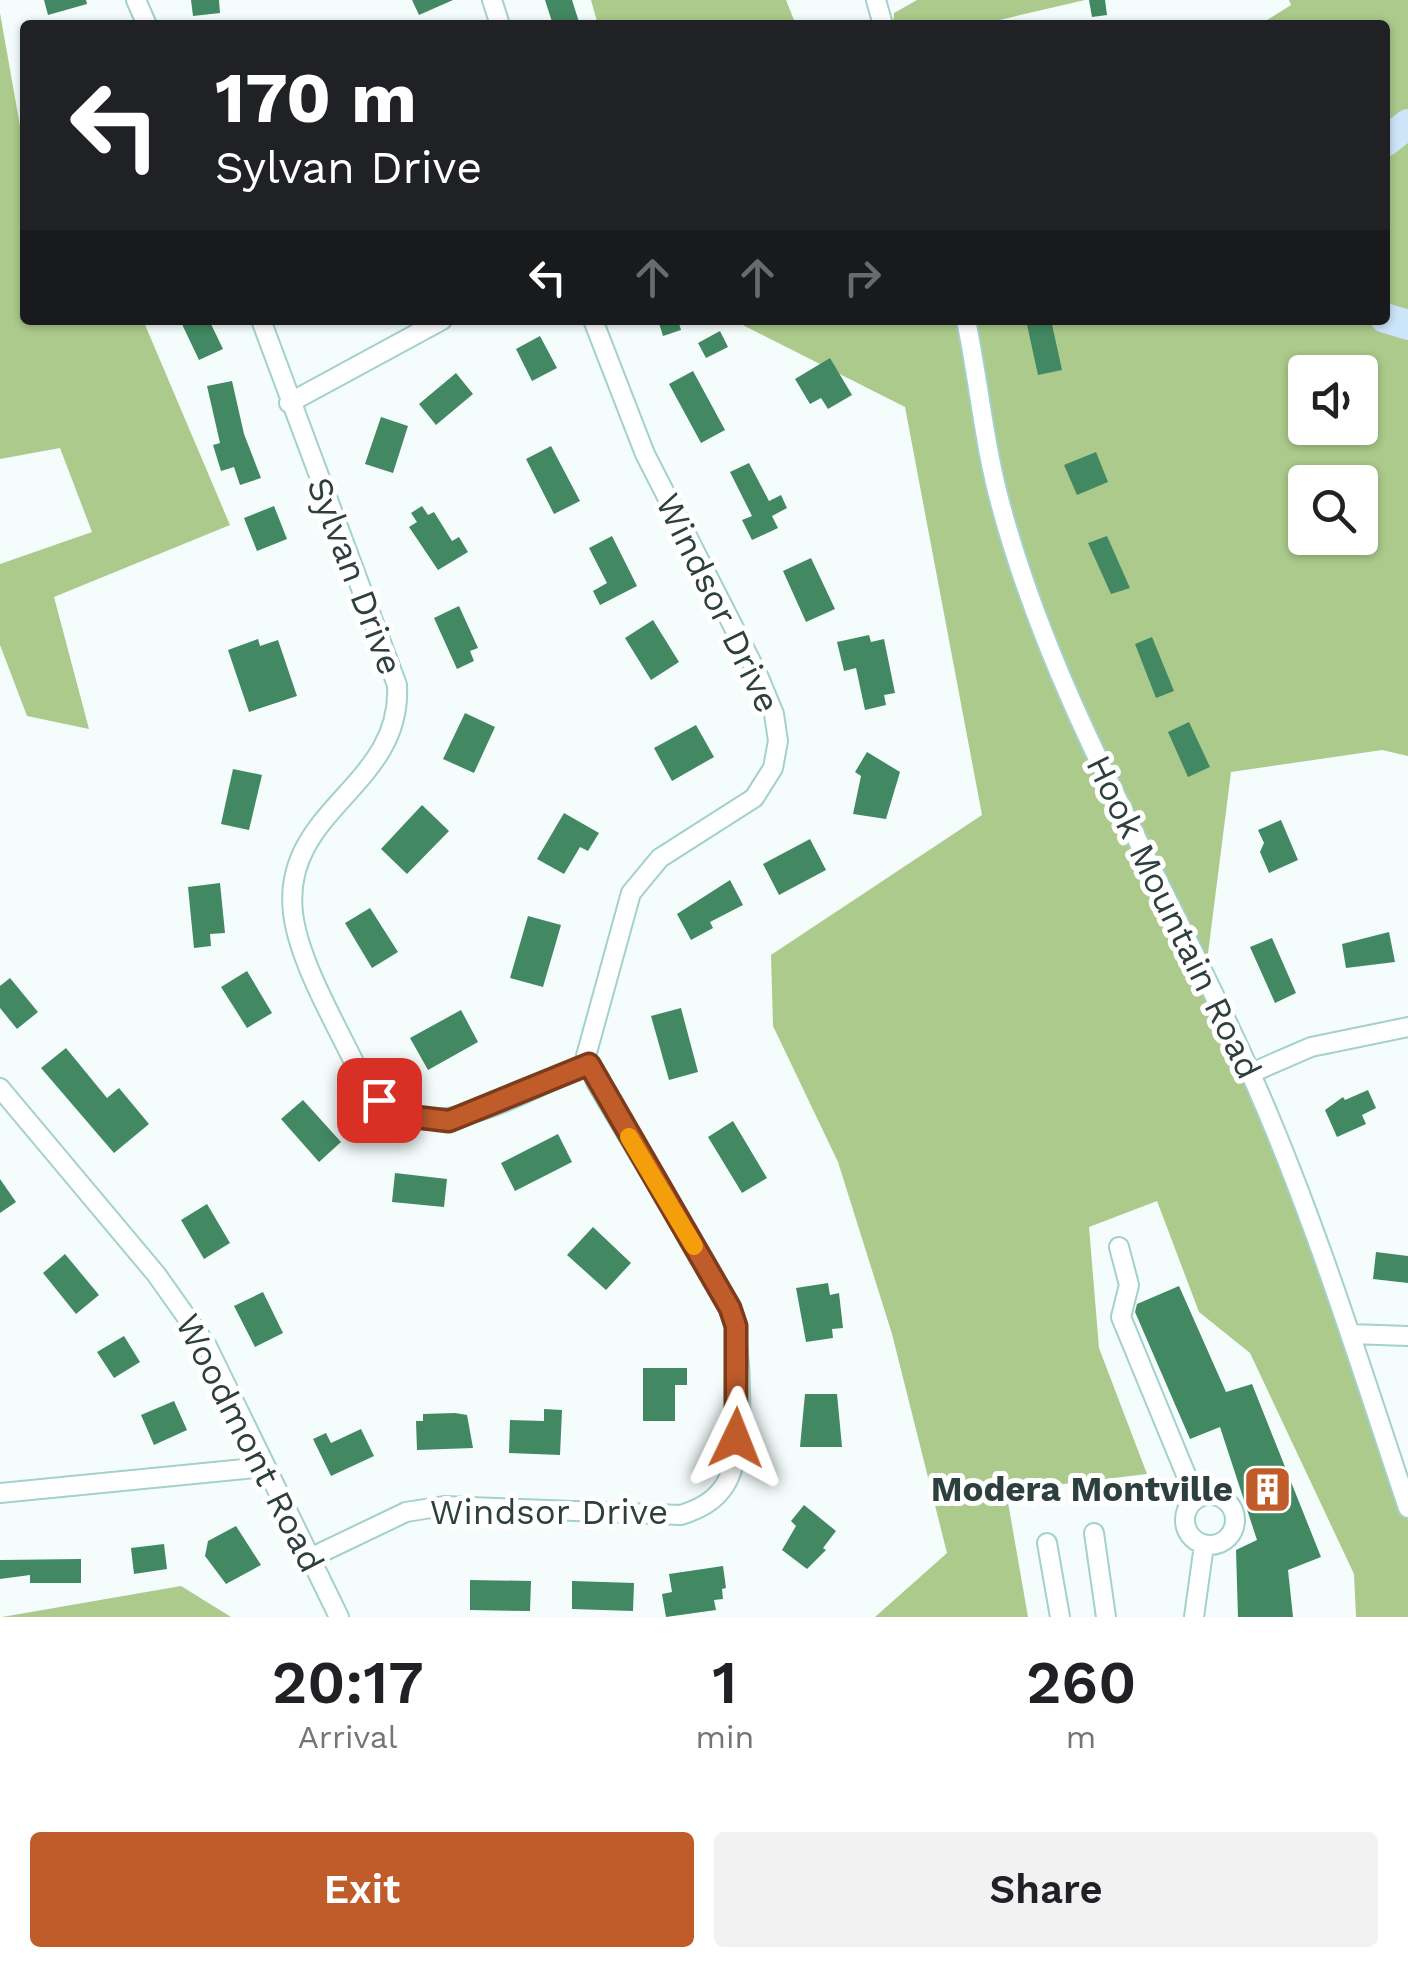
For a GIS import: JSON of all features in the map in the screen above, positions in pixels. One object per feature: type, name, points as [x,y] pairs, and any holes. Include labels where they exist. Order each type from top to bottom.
[{"type":"street","name":"Sylvan Drive","points":[[264,325],[289,403],[392,663],[398,701],[390,740],[379,759],[310,834],[299,854],[292,909],[304,951],[364,1083],[379,1100],[407,1116],[449,1121],[589,1064]]},
{"type":"street","points":[[289,403],[433,325]]},
{"type":"street","name":"Windsor Drive","points":[[310,1558],[406,1512],[444,1506],[681,1516],[704,1508],[724,1487],[734,1468],[739,1408],[736,1326],[730,1308],[589,1064],[594,1017],[631,893],[660,858],[754,798],[769,778],[778,740],[774,714],[757,672],[645,454],[595,325]]},
{"type":"street","name":"Hook Mountain Road","points":[[967,325],[1000,505],[1048,644],[1092,750],[1251,1073],[1350,1334],[1408,1508]]},
{"type":"street","points":[[1251,1073],[1311,1048],[1408,1027]]},
{"type":"street","name":"Woodmont Road","points":[[0,1088],[190,1320],[339,1617]]},
{"type":"street","points":[[1119,1247],[1130,1285],[1121,1317],[1196,1499]]},
{"type":"street","points":[[1350,1334],[1408,1336]]},
{"type":"street","points":[[0,1493],[266,1467]]},
{"type":"street","points":[[1220,1496],[1236,1516],[1228,1538],[1204,1545],[1190,1536],[1184,1520],[1196,1499],[1220,1496]]},
{"type":"street","points":[[1094,1533],[1106,1617]]},
{"type":"street","points":[[1047,1543],[1060,1617]]},
{"type":"street","points":[[1194,1617],[1204,1545]]},
{"type":"green space","points":[[591,0],[786,0],[794,20],[597,20]]},
{"type":"green space","points":[[917,0],[1085,0],[999,20],[893,20],[894,13]]},
{"type":"green space","points":[[1289,0],[1408,0],[1408,756],[1382,750],[1231,772],[1204,985],[1306,1206],[1408,1503],[1408,1617],[1356,1617],[1354,1574],[1250,1353],[1199,1312],[1157,1201],[1089,1227],[1099,1348],[1147,1474],[1006,1491],[1028,1617],[875,1617],[947,1553],[892,1334],[838,1162],[773,1026],[771,955],[982,815],[905,407],[743,325],[1390,325],[1390,20],[1267,20],[1291,5]]},
{"type":"green space","points":[[0,13],[20,126],[20,325],[145,325],[230,525],[54,597],[89,729],[27,716],[0,645],[0,564],[92,532],[60,448],[0,459]]},
{"type":"green space","points":[[181,1586],[231,1617],[2,1617]]},
{"type":"building","points":[[44,0],[86,0],[87,4],[48,15]]},
{"type":"building","points":[[191,0],[219,0],[220,13],[193,16]]},
{"type":"building","points":[[412,0],[453,0],[419,15]]},
{"type":"building","points":[[545,0],[572,0],[578,20],[551,20]]},
{"type":"building","points":[[1089,0],[1105,0],[1107,15],[1092,17]]},
{"type":"building","points":[[182,325],[211,325],[223,349],[199,360]]},
{"type":"building","points":[[660,325],[680,325],[681,330],[663,336]]},
{"type":"building","points":[[1027,325],[1052,325],[1062,370],[1038,375]]},
{"type":"building","points":[[720,331],[728,347],[706,358],[698,343]]},
{"type":"building","points":[[540,336],[557,368],[532,381],[516,349]]},
{"type":"building","points":[[830,358],[852,395],[828,409],[821,398],[810,404],[795,379]]},
{"type":"building","points":[[693,371],[725,430],[701,443],[669,384]]},
{"type":"building","points":[[456,373],[473,394],[436,425],[419,404]]},
{"type":"building","points":[[232,381],[244,434],[261,478],[240,485],[234,467],[221,471],[213,445],[220,443],[207,386]]},
{"type":"building","points":[[381,417],[408,426],[393,473],[365,464]]},
{"type":"building","points":[[551,446],[580,501],[554,514],[526,459]]},
{"type":"building","points":[[1096,452],[1108,482],[1077,495],[1064,465]]},
{"type":"building","points":[[749,463],[769,501],[781,495],[787,508],[772,516],[778,528],[752,540],[742,520],[752,516],[730,472]]},
{"type":"building","points":[[274,506],[287,539],[257,551],[244,518]]},
{"type":"building","points":[[422,506],[428,515],[434,512],[452,541],[459,537],[468,552],[438,570],[409,527],[417,522],[411,513]]},
{"type":"building","points":[[612,536],[637,586],[600,605],[593,591],[607,583],[589,548]]},
{"type":"building","points":[[1107,536],[1130,588],[1111,594],[1088,543]]},
{"type":"building","points":[[811,558],[835,609],[806,622],[783,571]]},
{"type":"building","points":[[459,606],[478,648],[470,651],[474,661],[457,669],[434,618]]},
{"type":"building","points":[[653,620],[679,662],[651,680],[625,638]]},
{"type":"building","points":[[869,635],[871,642],[884,639],[895,693],[884,695],[886,705],[865,710],[856,668],[844,671],[837,642]]},
{"type":"building","points":[[1152,637],[1174,691],[1156,698],[1135,644]]},
{"type":"building","points":[[258,639],[260,646],[278,640],[297,696],[249,712],[228,650]]},
{"type":"building","points":[[465,713],[495,727],[474,773],[443,759]]},
{"type":"building","points":[[1189,722],[1210,767],[1188,777],[1168,732]]},
{"type":"building","points":[[696,725],[714,757],[672,781],[654,748]]},
{"type":"building","points":[[867,752],[900,772],[886,819],[853,814],[861,776],[855,772]]},
{"type":"building","points":[[233,769],[262,775],[249,830],[221,824]]},
{"type":"building","points":[[422,805],[449,831],[407,874],[381,849]]},
{"type":"building","points":[[564,813],[599,833],[588,851],[580,847],[564,874],[537,859]]},
{"type":"building","points":[[1281,820],[1298,860],[1269,873],[1260,852],[1264,843],[1258,830]]},
{"type":"building","points":[[810,839],[826,870],[779,895],[763,864]]},
{"type":"building","points":[[730,880],[743,905],[710,922],[713,928],[691,940],[677,914]]},
{"type":"building","points":[[220,883],[225,933],[210,934],[211,946],[194,948],[188,887]]},
{"type":"building","points":[[370,908],[398,952],[372,968],[345,923]]},
{"type":"building","points":[[528,916],[561,925],[543,987],[510,978]]},
{"type":"building","points":[[1389,932],[1395,962],[1346,968],[1342,944]]},
{"type":"building","points":[[1272,938],[1296,993],[1275,1003],[1250,947]]},
{"type":"building","points":[[247,971],[272,1013],[247,1028],[221,987]]},
{"type":"building","points":[[10,978],[38,1012],[17,1029],[0,1008],[0,986]]},
{"type":"building","points":[[681,1008],[698,1072],[669,1080],[651,1016]]},
{"type":"building","points":[[461,1010],[478,1042],[428,1070],[410,1038]]},
{"type":"building","points":[[66,1048],[107,1098],[119,1088],[149,1124],[114,1153],[41,1068]]},
{"type":"building","points":[[1368,1090],[1376,1108],[1362,1115],[1366,1124],[1337,1137],[1325,1110],[1343,1097],[1345,1100]]},
{"type":"building","points":[[303,1100],[341,1142],[319,1162],[281,1119]]},
{"type":"building","points":[[733,1121],[767,1178],[742,1193],[708,1137]]},
{"type":"building","points":[[558,1134],[572,1162],[515,1191],[501,1163]]},
{"type":"building","points":[[395,1173],[447,1179],[444,1207],[392,1202]]},
{"type":"building","points":[[0,1179],[16,1202],[0,1213]]},
{"type":"building","points":[[207,1204],[230,1243],[204,1259],[181,1220]]},
{"type":"building","points":[[593,1227],[631,1263],[606,1290],[567,1255]]},
{"type":"building","points":[[1376,1252],[1408,1256],[1408,1283],[1373,1279]]},
{"type":"building","points":[[65,1254],[99,1295],[76,1314],[43,1273]]},
{"type":"building","points":[[828,1283],[830,1295],[839,1293],[843,1328],[832,1329],[833,1338],[806,1342],[796,1288]]},
{"type":"building","name":"Modera Montville","points":[[1179,1286],[1226,1392],[1252,1384],[1321,1557],[1288,1570],[1293,1617],[1238,1617],[1236,1550],[1257,1540],[1220,1427],[1190,1439],[1135,1312],[1137,1304]]},
{"type":"building","points":[[263,1292],[283,1333],[255,1347],[234,1306]]},
{"type":"building","points":[[124,1336],[140,1362],[114,1378],[97,1352]]},
{"type":"building","points":[[643,1368],[687,1368],[687,1385],[675,1385],[675,1421],[643,1421]]},
{"type":"building","points":[[805,1394],[837,1394],[842,1447],[800,1447]]},
{"type":"building","points":[[174,1401],[187,1430],[154,1445],[141,1415]]},
{"type":"building","points":[[544,1409],[562,1410],[560,1455],[509,1453],[510,1420],[544,1421]]},
{"type":"building","points":[[423,1414],[467,1415],[473,1448],[417,1450],[416,1421],[423,1421]]},
{"type":"building","points":[[361,1429],[374,1456],[331,1476],[313,1439],[326,1433],[331,1443]]},
{"type":"building","points":[[804,1505],[836,1531],[823,1548],[826,1550],[807,1569],[782,1550],[796,1526],[791,1521]]},
{"type":"building","points":[[236,1526],[261,1565],[226,1584],[205,1556],[208,1541]]},
{"type":"building","points":[[164,1544],[167,1569],[134,1574],[131,1548]]},
{"type":"building","points":[[81,1559],[81,1583],[30,1583],[30,1575],[0,1579],[0,1560]]},
{"type":"building","points":[[723,1566],[726,1588],[722,1589],[723,1599],[714,1600],[716,1610],[666,1617],[662,1594],[672,1592],[669,1574]]},
{"type":"building","points":[[470,1580],[531,1581],[530,1611],[470,1610]]},
{"type":"building","points":[[572,1581],[634,1583],[633,1611],[572,1609]]},
{"type":"waterway","points":[[1390,138],[1408,124]]},
{"type":"waterway","points":[[1390,320],[1408,325]]},
{"type":"slow traffic","points":[[629,1137],[694,1246]]},
{"type":"place","name":"Modera Montville","points":[[1268,1489]]},
{"type":"route","points":[[379,1100],[407,1116],[449,1121],[589,1064],[730,1308],[736,1326],[736,1438]]}]
